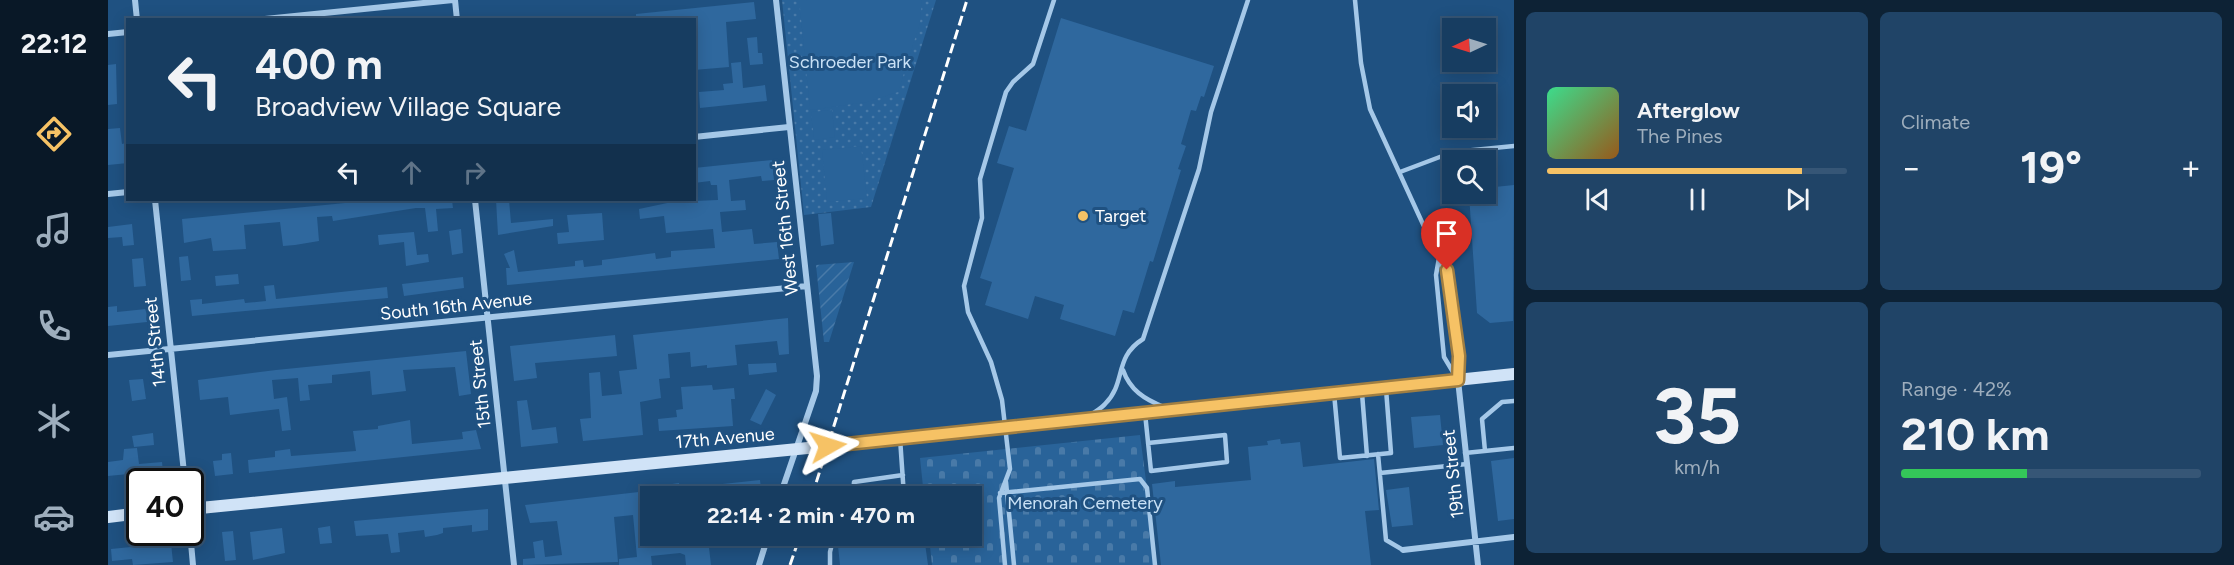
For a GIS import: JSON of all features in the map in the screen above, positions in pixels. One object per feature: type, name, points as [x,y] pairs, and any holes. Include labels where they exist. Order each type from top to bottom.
[{"type":"street","points":[[135,0],[137,18]]},
{"type":"street","points":[[275,18],[454,0],[457,18]]},
{"type":"street","name":"West 16th Street","points":[[776,0],[816,391],[783,486]]},
{"type":"street","points":[[108,34],[126,32]]},
{"type":"street","points":[[696,137],[789,127]]},
{"type":"street","points":[[108,194],[126,192]]},
{"type":"street","name":"14th Street","points":[[156,201],[184,468]]},
{"type":"street","name":"15th Street","points":[[476,201],[514,565]]},
{"type":"street","name":"South 16th Avenue","points":[[108,356],[807,286]]},
{"type":"street","name":"17th Avenue","points":[[204,507],[795,449],[1005,425],[1514,374]]},
{"type":"street","name":"19th Street","points":[[1458,380],[1478,565]]},
{"type":"street","points":[[108,516],[126,514]]},
{"type":"street","points":[[1403,550],[1514,537]]},
{"type":"street","points":[[191,546],[193,565]]},
{"type":"street","points":[[759,565],[765,546]]},
{"type":"lane","points":[[1005,565],[1000,493],[1010,470],[1005,425],[999,385],[968,312],[964,286],[982,218],[980,180],[1006,92],[1013,82],[1033,64],[1054,0]]},
{"type":"lane","points":[[1087,417],[1106,404],[1117,386],[1126,352],[1143,339],[1199,169],[1211,112],[1248,0]]},
{"type":"lane","points":[[1355,0],[1361,65],[1370,109],[1450,283],[1459,356],[1458,380]]},
{"type":"lane","points":[[1400,172],[1453,152],[1514,146]]},
{"type":"lane","points":[[1439,257],[1436,275],[1444,357],[1458,380]]},
{"type":"lane","points":[[1122,368],[1128,382],[1138,393],[1169,409]]},
{"type":"lane","points":[[1334,392],[1340,458],[1367,456],[1391,453],[1386,387]]},
{"type":"lane","points":[[1362,389],[1367,456]]},
{"type":"lane","points":[[1485,451],[1482,418],[1502,402],[1514,401]]},
{"type":"lane","points":[[1144,411],[1151,471],[1227,462],[1225,435],[1148,443]]},
{"type":"lane","points":[[900,438],[904,486]]},
{"type":"lane","points":[[1466,453],[1514,448]]},
{"type":"lane","points":[[1378,454],[1386,540],[1403,550]]},
{"type":"lane","points":[[1380,473],[1467,464]]},
{"type":"lane","points":[[854,486],[854,482],[903,475]]},
{"type":"lane","points":[[1000,493],[1136,479],[1143,481],[1147,488],[1155,565]]},
{"type":"lane","points":[[1006,482],[1014,565]]},
{"type":"lane","points":[[830,565],[832,546]]},
{"type":"green space","name":"Schroeder Park","points":[[782,0],[936,0],[871,207],[804,215]]},
{"type":"green space","points":[[807,0],[922,0],[920,23],[898,92],[867,102],[810,110],[800,8]]},
{"type":"green space","points":[[832,110],[835,137],[814,140],[811,112]]},
{"type":"green space","points":[[861,146],[867,198],[827,202],[822,150]]},
{"type":"green space","points":[[854,262],[829,342],[824,342],[816,265]]},
{"type":"green space","name":"Menorah Cemetery","points":[[1140,435],[1157,565],[932,565],[930,546],[982,546],[982,486],[923,486],[920,458]]},
{"type":"building","points":[[754,2],[756,19],[726,22],[729,67],[696,70],[696,18],[636,18],[636,14]]},
{"type":"building","name":"Target","points":[[1061,18],[1214,66],[1204,97],[1201,96],[1196,111],[1191,110],[1181,144],[1186,146],[1178,169],[1181,170],[1153,262],[1150,261],[1134,313],[1123,310],[1115,336],[1060,319],[1064,305],[1035,296],[1028,319],[985,305],[992,282],[980,278],[1014,168],[997,163],[1009,126],[1026,131]]},
{"type":"building","points":[[757,37],[758,53],[762,53],[763,64],[750,65],[747,38]]},
{"type":"building","points":[[741,62],[743,88],[765,85],[767,101],[700,108],[699,92],[724,90],[723,84],[733,83],[731,63]]},
{"type":"building","points":[[116,64],[117,104],[108,105],[108,65]]},
{"type":"building","points":[[120,128],[122,144],[126,143],[126,163],[108,165],[108,129]]},
{"type":"building","points":[[772,160],[774,180],[762,181],[761,176],[729,180],[731,201],[745,200],[746,210],[720,212],[722,232],[752,229],[754,244],[777,242],[779,259],[507,285],[506,268],[510,268],[504,254],[514,250],[518,272],[575,266],[575,261],[583,260],[584,267],[602,265],[602,260],[655,253],[656,259],[671,257],[671,251],[715,248],[713,229],[666,233],[664,216],[640,219],[639,209],[672,202],[718,200],[717,185],[711,185],[710,181],[696,183],[696,168]]},
{"type":"building","points":[[1514,185],[1513,321],[1490,323],[1477,313],[1470,204],[1496,204],[1496,187]]},
{"type":"building","points":[[345,201],[452,201],[453,208],[436,209],[438,231],[428,232],[425,208],[416,208],[333,221],[332,216],[317,217],[319,241],[295,245],[283,246],[280,222],[244,225],[246,249],[213,251],[211,238],[184,243],[182,219],[345,203]]},
{"type":"building","points":[[496,201],[509,201],[511,223],[553,219],[553,226],[498,235]]},
{"type":"building","points":[[602,213],[604,240],[558,244],[557,233],[569,232],[567,215]]},
{"type":"building","points":[[831,213],[834,244],[821,246],[818,214]]},
{"type":"building","points":[[132,224],[134,245],[123,246],[122,237],[108,238],[108,227]]},
{"type":"building","points":[[461,229],[463,253],[452,255],[449,231]]},
{"type":"building","points":[[414,232],[417,255],[428,254],[429,262],[406,266],[404,242],[379,245],[378,235]]},
{"type":"building","points":[[188,256],[191,280],[181,281],[179,257]]},
{"type":"building","points":[[143,258],[146,286],[134,287],[132,259]]},
{"type":"building","points":[[238,274],[239,284],[216,286],[215,276]]},
{"type":"building","points":[[463,277],[464,288],[404,296],[402,284]]},
{"type":"building","points":[[274,285],[276,299],[387,287],[388,298],[192,316],[190,300],[202,299],[202,304],[244,299],[245,303],[266,301],[264,286]]},
{"type":"building","points":[[117,306],[117,312],[146,309],[147,322],[108,326],[108,307]]},
{"type":"building","points":[[788,318],[789,354],[779,355],[777,341],[735,345],[737,365],[707,368],[707,365],[691,367],[690,352],[668,354],[670,378],[659,379],[661,398],[640,402],[643,435],[583,441],[580,419],[591,418],[589,373],[600,372],[602,396],[622,394],[619,371],[637,369],[633,335]]},
{"type":"building","points":[[615,335],[617,356],[535,363],[537,378],[514,381],[510,346]]},
{"type":"building","points":[[466,351],[471,394],[459,396],[455,367],[403,370],[406,391],[372,395],[370,371],[332,375],[332,383],[308,385],[310,400],[300,401],[298,378],[272,380],[274,399],[287,397],[291,430],[282,431],[279,409],[230,415],[228,397],[200,400],[198,380]]},
{"type":"building","points":[[776,363],[777,372],[749,375],[748,364]]},
{"type":"building","points":[[143,379],[146,399],[132,401],[129,380]]},
{"type":"building","points":[[712,385],[713,390],[734,388],[735,399],[731,399],[733,426],[659,431],[658,419],[677,417],[676,410],[683,409],[681,387]]},
{"type":"building","points":[[766,389],[776,395],[761,425],[750,420]]},
{"type":"building","points":[[527,400],[532,430],[556,427],[558,443],[521,447],[517,401]]},
{"type":"building","points":[[1440,415],[1443,445],[1414,448],[1411,417]]},
{"type":"building","points":[[410,420],[412,444],[463,439],[462,432],[476,430],[481,449],[249,473],[248,460],[275,457],[275,451],[290,449],[291,456],[356,451],[353,431],[378,429],[378,426]]},
{"type":"building","points":[[153,433],[154,445],[134,447],[132,436]]},
{"type":"building","points":[[1280,439],[1281,444],[1300,442],[1303,467],[1374,459],[1379,510],[1365,511],[1371,565],[1161,565],[1152,484],[1175,481],[1175,487],[1251,480],[1248,447],[1268,445],[1267,441]]},
{"type":"building","points":[[137,448],[139,464],[162,462],[163,468],[126,468],[126,474],[108,476],[108,462],[123,460],[124,449]]},
{"type":"building","points":[[231,453],[233,474],[215,476],[213,461],[222,460],[222,454]]},
{"type":"building","points":[[1514,458],[1514,519],[1498,521],[1491,461]]},
{"type":"building","points":[[760,480],[761,486],[704,486]]},
{"type":"building","points":[[679,483],[679,486],[665,486]]},
{"type":"building","points":[[1409,487],[1413,525],[1392,527],[1386,490]]},
{"type":"building","points":[[640,492],[640,546],[709,546],[711,565],[686,565],[685,555],[680,553],[651,556],[652,565],[619,565],[619,559],[637,557],[633,515],[614,517],[618,562],[523,565],[523,559],[535,558],[533,542],[543,540],[545,557],[562,555],[557,521],[530,523],[525,505]]},
{"type":"building","points":[[488,509],[488,530],[472,532],[472,525],[443,528],[443,533],[425,537],[424,530],[398,533],[400,552],[391,553],[388,534],[356,536],[354,521]]},
{"type":"building","points":[[330,526],[332,543],[320,544],[318,528]]},
{"type":"building","points":[[282,528],[285,553],[253,560],[250,532]]},
{"type":"building","points":[[233,531],[236,560],[225,561],[222,532]]},
{"type":"building","points":[[171,546],[173,562],[133,565],[132,559],[112,561],[111,549]]},
{"type":"building","points":[[838,546],[925,546],[928,565],[840,565]]},
{"type":"railway","points":[[815,486],[967,0]]},
{"type":"railway","points":[[790,565],[797,546]]},
{"type":"place","name":"Target","points":[[1083,216]]},
{"type":"route","points":[[828,446],[1005,425],[1458,380],[1459,356],[1447,270]]}]
